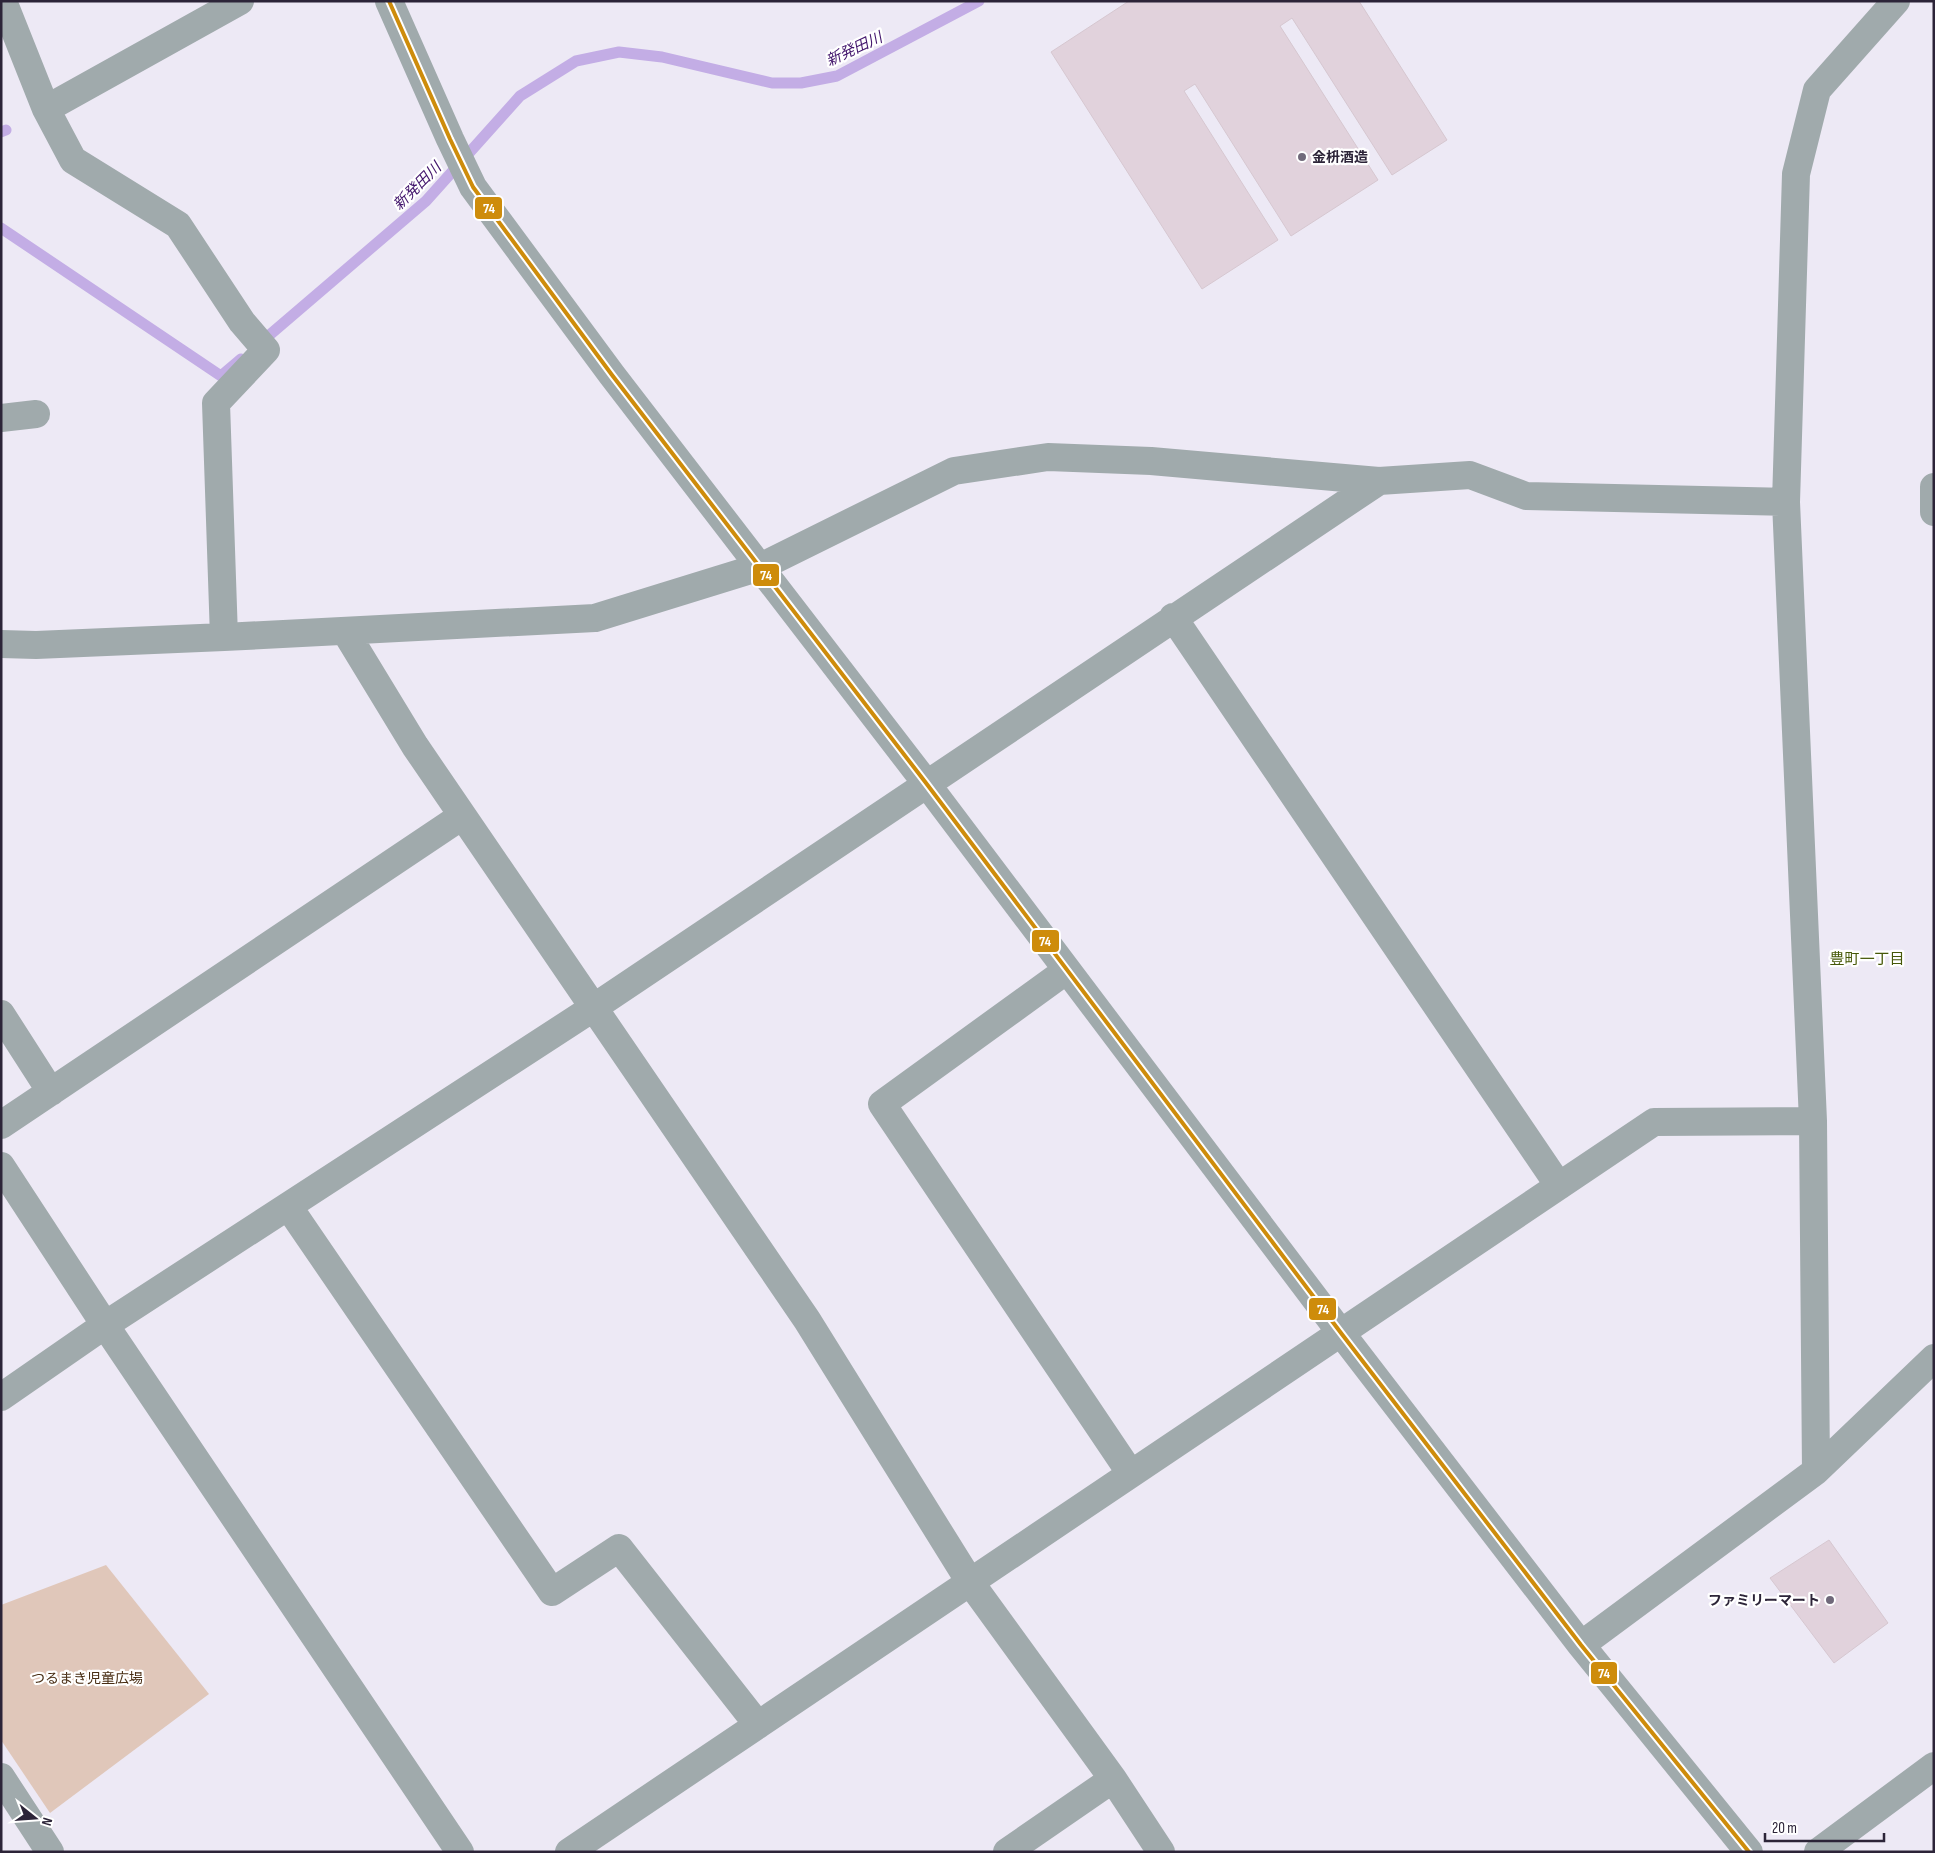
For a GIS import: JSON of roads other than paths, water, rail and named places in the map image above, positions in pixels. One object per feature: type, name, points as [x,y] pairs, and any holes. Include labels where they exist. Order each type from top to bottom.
[{"type":"street","points":[[3,1],[46,109],[73,160],[178,225],[242,322],[266,350],[216,403],[224,637]]},
{"type":"street","points":[[46,109],[240,1]]},
{"type":"street","points":[[389,1],[450,140],[473,187],[612,375],[926,783],[1341,1333],[1581,1645],[1749,1852]]},
{"type":"street","points":[[1816,1471],[1813,1121],[1786,502],[1796,174],[1817,90],[1896,1]]},
{"type":"street","points":[[1,418],[36,414]]},
{"type":"street","points":[[1,644],[36,645],[345,632],[595,618],[760,567],[954,471],[1048,457],[1151,462],[1379,480],[1470,475],[1526,496],[1786,502]]},
{"type":"street","points":[[1,1397],[105,1325],[593,1008],[1379,480]]},
{"type":"street","points":[[1934,487],[1934,512]]},
{"type":"street","points":[[1173,618],[1559,1186]]},
{"type":"street","points":[[345,632],[415,746],[462,816],[807,1320],[970,1582],[1113,1779],[1161,1852]]},
{"type":"street","points":[[1,1125],[462,816]]},
{"type":"street","points":[[1067,970],[882,1104],[1131,1474]]},
{"type":"street","points":[[1,1014],[51,1092]]},
{"type":"street","points":[[569,1852],[1654,1122],[1813,1121]]},
{"type":"street","points":[[1,1166],[105,1325],[460,1852]]},
{"type":"street","points":[[288,1206],[552,1592],[619,1548],[758,1725]]},
{"type":"street","points":[[1581,1645],[1816,1471],[1934,1358]]},
{"type":"street","points":[[1818,1852],[1934,1766]]},
{"type":"street","points":[[1,1777],[50,1852]]},
{"type":"street","points":[[1007,1852],[1113,1779]]},
{"type":"waterway","name":"新発田川","points":[[259,344],[426,201],[520,96],[576,61],[619,52],[662,57],[772,83],[801,83],[837,76],[979,1]]},
{"type":"waterway","points":[[1,132],[6,130]]},
{"type":"waterway","name":"新発田川","points":[[1,228],[221,376],[241,359]]},
{"type":"place","name":"金枡酒造","points":[[1302,157]]},
{"type":"place","name":"ファミリーマート","points":[[1830,1600]]},
{"type":"district","name":"豊町一丁目","points":[[1867,959]]},
{"type":"park label","name":"つるまき児童広場","points":[[87,1678]]}]
